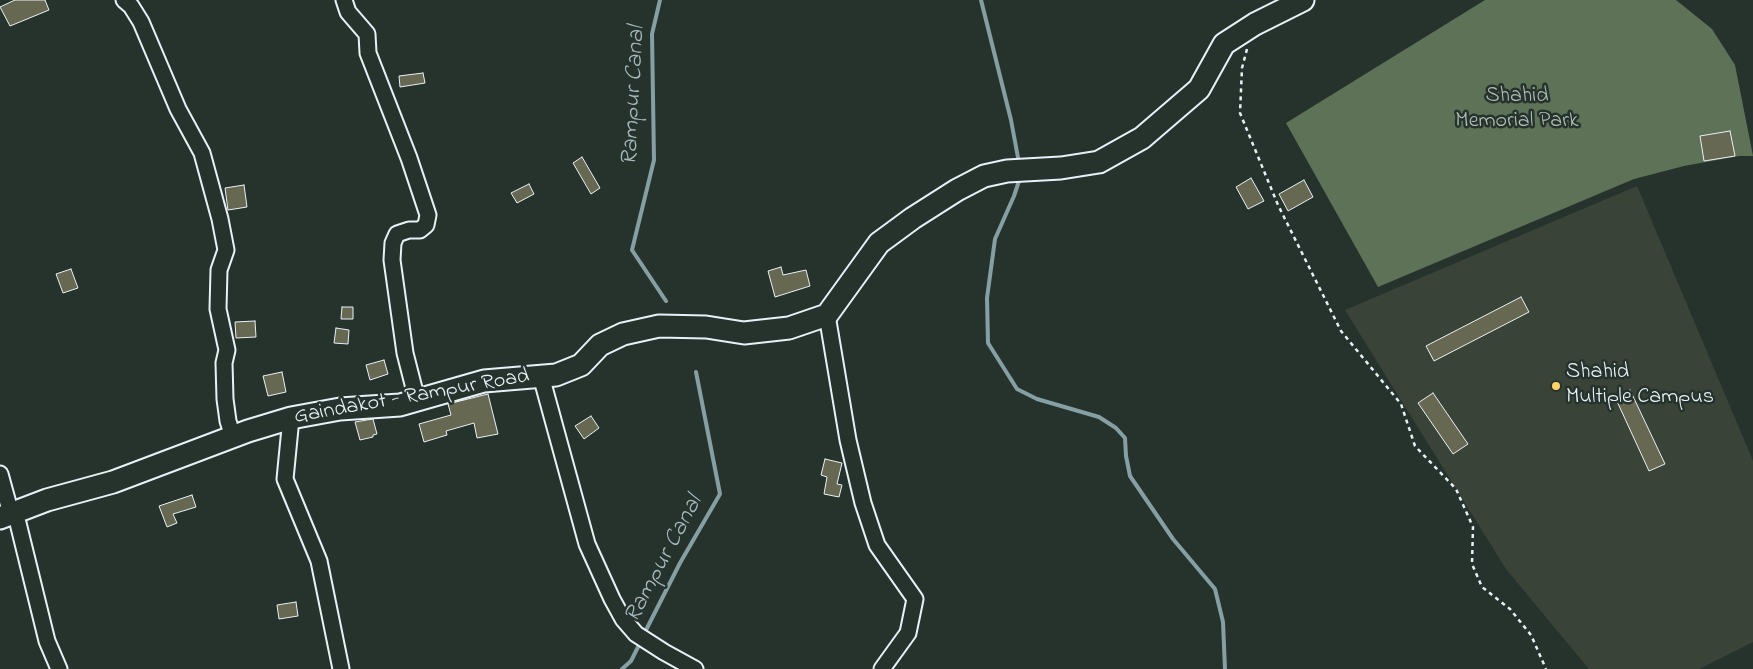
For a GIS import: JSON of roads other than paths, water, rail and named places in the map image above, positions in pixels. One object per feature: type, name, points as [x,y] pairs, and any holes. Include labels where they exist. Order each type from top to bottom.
[{"type":"main road","points":[[827,315],[879,244],[913,218],[957,190],[984,176],[1007,171],[1055,168],[1099,162],[1142,138],[1199,90],[1224,44],[1255,24],[1303,0]]},
{"type":"main road","name":"Gaindakot - Rampur Road","points":[[7,516],[47,500],[112,482],[233,437],[291,418],[340,409],[400,405],[484,381],[556,375],[582,365],[600,345],[623,334],[659,326],[706,327],[744,333],[789,328],[827,315]]},
{"type":"street","points":[[124,0],[131,6],[141,22],[178,109],[202,153],[220,219],[226,250],[219,270],[218,309],[227,350],[224,363],[225,399],[228,421],[233,437]]},
{"type":"street","points":[[344,0],[348,12],[366,34],[368,53],[410,158],[428,215],[426,224],[420,230],[409,230],[397,234],[393,243],[392,260],[404,344],[417,400]]},
{"type":"street","points":[[827,315],[848,440],[876,545],[915,599],[908,633],[882,669]]},
{"type":"street","points":[[541,376],[588,544],[612,599],[623,619],[636,634],[656,648],[695,669]]},
{"type":"street","points":[[291,418],[285,479],[318,561],[341,669]]},
{"type":"street","points":[[0,474],[8,503],[7,516],[28,560],[47,641],[59,669]]},
{"type":"waterway","name":"Rampur Canal","points":[[660,0],[652,34],[654,160],[632,250],[666,301]]},
{"type":"waterway","points":[[981,0],[1011,120],[1019,163]]},
{"type":"waterway","points":[[1020,178],[995,239],[987,298],[988,343],[1017,389],[1037,399],[1099,417],[1116,428],[1125,438],[1130,476],[1173,539],[1215,589],[1223,622],[1225,669]]},
{"type":"waterway","name":"Rampur Canal","points":[[644,634],[680,563],[720,494],[696,372]]},
{"type":"waterway","name":"Rampur Canal","points":[[622,669],[631,661],[641,641]]},
{"type":"place","name":"Shahid Multiple Campus","points":[[1556,386]]},
{"type":"park label","name":"Shahid Memorial Park","points":[[1517,110]]}]
